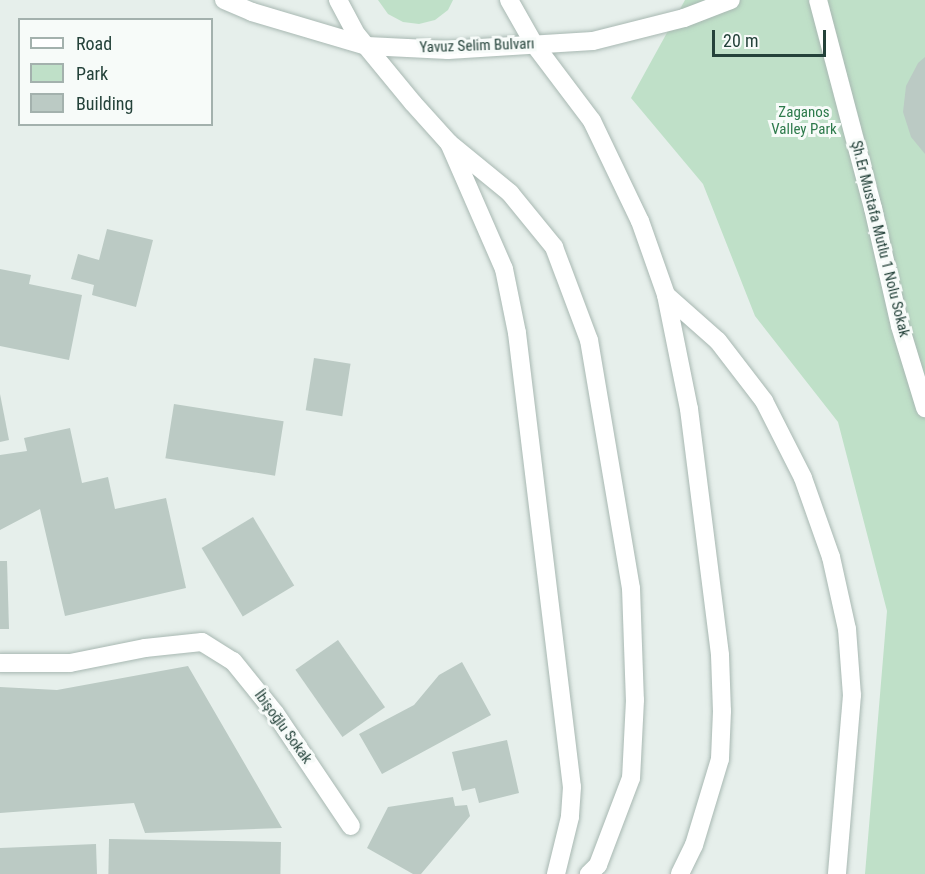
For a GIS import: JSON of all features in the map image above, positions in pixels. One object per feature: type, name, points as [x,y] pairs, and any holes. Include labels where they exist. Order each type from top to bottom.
[{"type":"main road","name":"Yavuz Selim Bulvarı","points":[[224,0],[252,12],[367,46],[448,50],[593,41],[684,18],[731,0]]},
{"type":"main road","points":[[338,0],[357,35],[449,143],[510,193],[554,247],[589,340],[631,588],[635,700],[631,778],[598,865],[589,874]]},
{"type":"main road","points":[[509,0],[534,44],[592,121],[640,221],[666,295],[689,409],[720,655],[722,711],[720,759],[694,846],[680,874]]},
{"type":"main road","name":"Şh.Er Mustafa Mutlu 1 Nolu Sokak","points":[[818,0],[873,208],[900,326],[925,408]]},
{"type":"main road","points":[[449,143],[504,268],[517,333],[572,788],[570,817],[556,874]]},
{"type":"main road","points":[[666,295],[717,341],[764,401],[803,478],[831,557],[847,629],[852,695],[837,874]]},
{"type":"main road","name":"İbişoğlu Sokak","points":[[0,663],[70,663],[145,648],[202,642],[233,661],[274,713],[351,826]]},
{"type":"green space","points":[[378,0],[453,0],[448,10],[435,20],[419,24],[403,22],[388,14]]},
{"type":"green space","name":"Zaganos Valley Park","points":[[685,0],[925,0],[925,874],[865,874],[887,611],[838,422],[755,316],[703,184],[631,98]]},
{"type":"building","points":[[925,57],[925,154],[911,137],[903,112],[906,86],[918,63]]},
{"type":"building","points":[[107,229],[153,240],[136,307],[92,295],[94,285],[71,279],[78,254],[99,260]]},
{"type":"building","points":[[0,269],[31,275],[29,284],[82,295],[69,360],[0,346]]},
{"type":"building","points":[[314,358],[351,364],[342,416],[306,410]]},
{"type":"building","points":[[0,394],[9,440],[0,442]]},
{"type":"building","points":[[174,404],[284,421],[275,476],[165,458]]},
{"type":"building","points":[[70,428],[82,483],[108,477],[115,509],[166,498],[186,588],[65,616],[40,509],[0,530],[0,455],[27,451],[24,438]]},
{"type":"building","points":[[253,517],[294,586],[243,616],[202,548]]},
{"type":"building","points":[[0,561],[7,561],[9,629],[0,629]]},
{"type":"building","points":[[338,640],[385,707],[342,737],[295,670]]},
{"type":"building","points":[[462,662],[491,715],[382,774],[359,734],[414,705],[439,675]]},
{"type":"building","points":[[188,666],[282,828],[145,833],[134,803],[0,813],[0,687],[57,690]]},
{"type":"building","points":[[507,740],[519,793],[479,803],[475,788],[462,791],[452,752]]},
{"type":"building","points":[[453,797],[455,806],[467,805],[470,816],[421,874],[413,874],[367,848],[388,807]]},
{"type":"building","points":[[109,839],[281,842],[280,874],[108,874]]},
{"type":"building","points":[[96,844],[97,874],[0,874],[0,848]]}]
